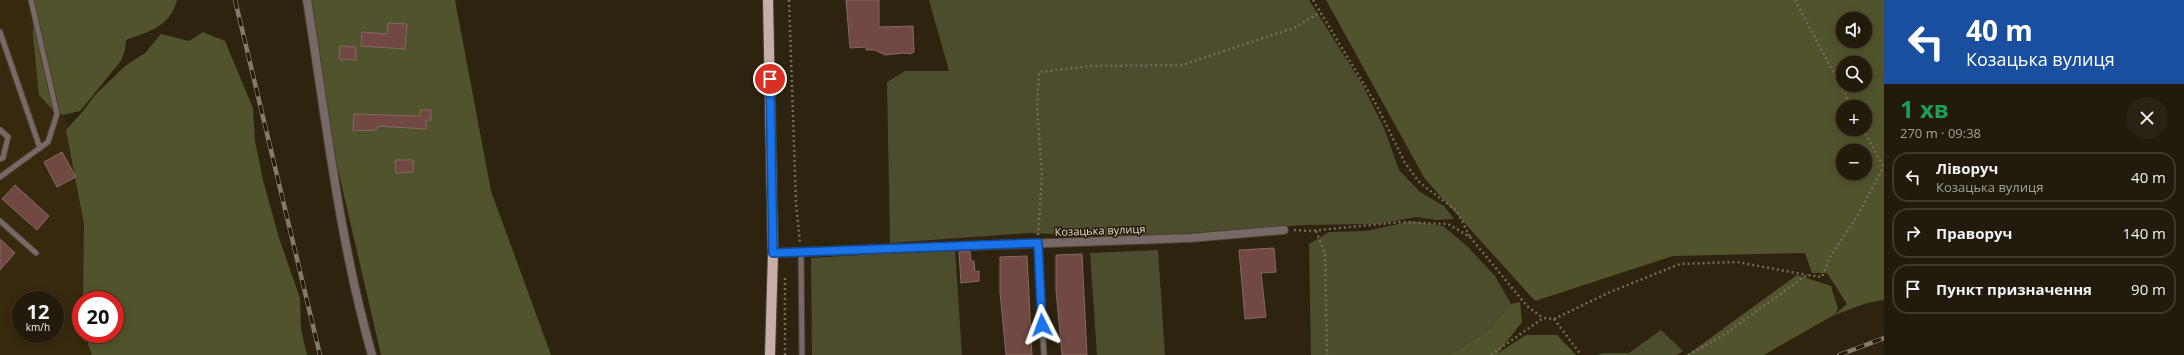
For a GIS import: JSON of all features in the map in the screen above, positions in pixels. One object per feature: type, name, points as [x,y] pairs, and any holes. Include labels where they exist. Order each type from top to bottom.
[{"type":"main road","points":[[768,0],[773,253],[770,355]]},
{"type":"street","points":[[307,0],[341,216],[364,325],[372,355]]},
{"type":"street","name":"Козацька вулиця","points":[[773,253],[1190,238],[1284,230]]},
{"type":"lane","points":[[0,177],[48,142],[57,114],[31,0]]},
{"type":"lane","points":[[0,32],[40,148]]},
{"type":"lane","points":[[0,130],[8,138],[3,158],[0,159]]},
{"type":"lane","points":[[0,221],[36,253]]},
{"type":"lane","points":[[1038,243],[1044,355]]},
{"type":"lane","points":[[801,252],[802,355]]},
{"type":"path","points":[[789,0],[796,202],[801,252]]},
{"type":"path","points":[[1313,0],[1319,13],[1377,106],[1406,163],[1420,183],[1457,211],[1470,237],[1527,306],[1543,318]]},
{"type":"path","points":[[1795,0],[1848,100]]},
{"type":"path","points":[[1038,243],[1042,176],[1037,106],[1039,72],[1090,66],[1182,65],[1294,28],[1319,13]]},
{"type":"path","points":[[1491,355],[1543,318],[1554,318],[1610,292],[1680,264],[1737,262],[1822,277],[1830,257],[1858,215],[1883,166],[1867,136]]},
{"type":"path","points":[[1284,230],[1316,231],[1400,222],[1448,224],[1470,237]]},
{"type":"path","points":[[1316,231],[1325,254],[1327,355]]},
{"type":"path","points":[[785,271],[785,355]]},
{"type":"path","points":[[1688,355],[1719,338],[1807,275]]},
{"type":"path","points":[[1554,318],[1581,355]]},
{"type":"shaded area","points":[[0,0],[33,0],[81,173],[96,291],[72,291],[72,343],[102,343],[104,355],[0,355]]},
{"type":"green space","points":[[28,0],[177,0],[174,9],[158,27],[126,40],[125,50],[121,61],[80,111],[63,115],[51,108],[39,95],[33,36],[33,15]]},
{"type":"green space","points":[[307,0],[455,0],[491,191],[551,355],[381,355],[336,161]]},
{"type":"green space","points":[[929,0],[1309,0],[1362,84],[1384,128],[1399,170],[1420,192],[1444,206],[1454,219],[1436,220],[1417,217],[1378,224],[1304,225],[1133,237],[1029,233],[890,243],[887,82],[905,71],[949,71]]},
{"type":"green space","points":[[1326,0],[1884,0],[1884,300],[1867,303],[1832,316],[1764,355],[1687,355],[1797,275],[1831,286],[1838,309],[1834,315],[1847,304],[1827,273],[1812,273],[1805,253],[1673,256],[1535,301],[1425,179]]},
{"type":"green space","points":[[203,32],[225,41],[253,108],[255,141],[263,180],[279,238],[300,298],[301,329],[307,355],[92,355],[88,343],[124,343],[124,291],[83,291],[84,224],[66,130],[95,95],[125,66],[145,53],[161,34],[189,41]]},
{"type":"green space","points":[[1412,221],[1443,226],[1468,247],[1495,276],[1511,304],[1489,329],[1449,355],[1311,355],[1309,244],[1329,232],[1366,231]]},
{"type":"green space","points":[[955,249],[962,355],[812,355],[811,258]]},
{"type":"green space","points":[[1158,250],[1165,355],[1097,355],[1090,253]]},
{"type":"green space","points":[[1520,302],[1522,322],[1498,353],[1526,335],[1557,335],[1576,355],[1449,355],[1489,329],[1511,304]]},
{"type":"green space","points":[[1661,330],[1683,351],[1677,355],[1597,355],[1603,353],[1629,353]]},
{"type":"building","points":[[846,0],[879,0],[879,27],[913,26],[914,52],[910,54],[904,53],[885,55],[875,50],[866,50],[866,47],[850,48]]},
{"type":"building","points":[[388,23],[407,24],[405,49],[361,46],[362,32],[387,34]]},
{"type":"building","points":[[340,46],[356,47],[356,60],[339,59]]},
{"type":"building","points":[[420,110],[431,110],[431,120],[426,120],[426,129],[377,126],[376,130],[353,131],[354,114],[420,116]]},
{"type":"building","points":[[62,152],[76,177],[57,187],[44,162]]},
{"type":"building","points":[[395,160],[413,160],[413,172],[396,173]]},
{"type":"building","points":[[15,185],[49,216],[37,230],[2,199]]},
{"type":"building","points":[[0,239],[15,253],[0,270]]},
{"type":"building","points":[[1274,248],[1276,272],[1261,273],[1266,317],[1245,319],[1239,250]]},
{"type":"building","points":[[970,251],[971,261],[974,261],[975,272],[979,271],[979,281],[961,283],[959,252]]},
{"type":"building","points":[[1082,254],[1087,355],[1062,355],[1056,290],[1056,255]]},
{"type":"building","points":[[1027,256],[1032,355],[1006,355],[1000,292],[1000,257]]},
{"type":"railway","points":[[235,0],[320,355]]},
{"type":"railway","points":[[1839,355],[1884,338]]},
{"type":"route","points":[[770,79],[773,253],[1038,243],[1042,325]]}]
